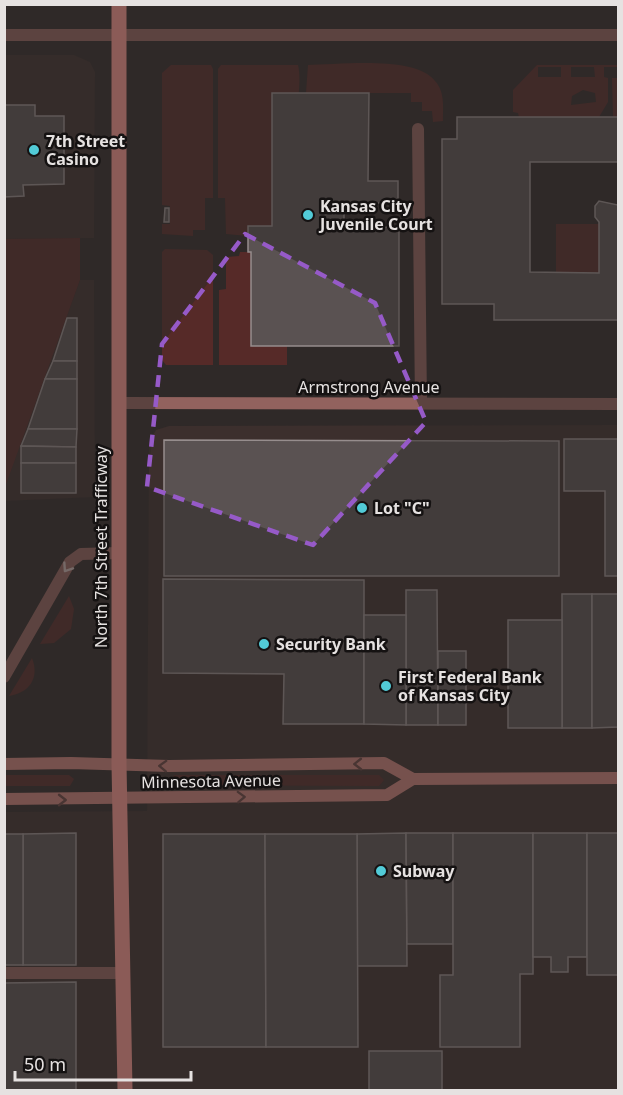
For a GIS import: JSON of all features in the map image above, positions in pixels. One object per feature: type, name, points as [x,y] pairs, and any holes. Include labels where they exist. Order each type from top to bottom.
[{"type":"main road","name":"North 7th Street Trafficway","points":[[119,4],[119,764],[125,1090]]},
{"type":"main road","name":"Minnesota Avenue","points":[[4,764],[384,763],[413,779],[618,778]]},
{"type":"main road","name":"Minnesota Avenue","points":[[4,799],[120,800],[387,795],[413,779]]},
{"type":"street","points":[[4,35],[618,35]]},
{"type":"street","points":[[418,129],[421,404]]},
{"type":"street","name":"Armstrong Avenue","points":[[120,403],[618,404]]},
{"type":"street","points":[[4,677],[70,562],[81,554],[119,553]]},
{"type":"street","points":[[4,973],[123,973]]},
{"type":"highlighted area","points":[[245,234],[375,303],[426,422],[313,545],[147,487],[162,344]]},
{"type":"shaded area","points":[[4,55],[74,55],[90,62],[95,72],[94,238],[5,239]]},
{"type":"shaded area","points":[[376,63],[411,68],[425,73],[435,81],[440,90],[443,100],[443,121],[433,122],[432,111],[422,111],[422,102],[411,102],[411,93],[306,93],[308,65]]},
{"type":"shaded area","points":[[171,65],[211,65],[213,69],[213,198],[205,198],[205,230],[193,230],[193,236],[162,234],[162,224],[170,224],[170,206],[162,205],[162,73]]},
{"type":"shaded area","points":[[221,65],[298,65],[295,120],[272,226],[248,226],[248,236],[226,234],[225,198],[218,198],[218,69]]},
{"type":"shaded area","points":[[537,65],[618,65],[618,67],[604,67],[604,77],[608,78],[608,102],[599,117],[519,117],[518,113],[513,112],[513,90]],"holes":[[[538,67],[561,67],[561,77],[538,77]],[[571,67],[594,67],[595,77],[571,77]],[[583,90],[595,93],[596,102],[571,105],[572,96]]]},
{"type":"shaded area","points":[[612,78],[618,78],[618,117],[613,117]]},
{"type":"shaded area","points":[[556,224],[599,224],[599,273],[556,273]]},
{"type":"shaded area","points":[[80,238],[80,280],[5,487],[5,239]]},
{"type":"shaded area","points":[[165,249],[207,250],[213,255],[213,365],[166,365],[162,360],[162,252]]},
{"type":"shaded area","points":[[240,252],[251,252],[251,346],[287,346],[287,365],[219,365],[219,290],[226,289],[226,257],[239,256]]},
{"type":"shaded area","points":[[80,280],[94,280],[95,497],[5,501],[4,487]]},
{"type":"shaded area","points":[[618,425],[618,1090],[5,1090],[4,812],[147,811],[149,442],[156,430],[169,426]]},
{"type":"shaded area","points":[[69,596],[74,609],[71,629],[54,643],[40,644]]},
{"type":"shaded area","points":[[32,658],[35,672],[31,683],[22,692],[9,696]]},
{"type":"shaded area","points":[[5,775],[69,775],[74,779],[70,786],[5,786]]},
{"type":"shaded area","points":[[174,775],[379,775],[384,780],[379,786],[176,785],[171,780]]},
{"type":"building","name":"Kansas City Juvenile Court","points":[[272,93],[369,93],[368,181],[398,181],[398,203],[344,203],[344,227],[399,227],[399,346],[251,346],[251,252],[248,252],[248,226],[272,226]]},
{"type":"building","name":"7th Street Casino","points":[[4,105],[35,105],[35,116],[64,116],[64,184],[23,185],[24,196],[4,197]]},
{"type":"building","points":[[457,117],[618,117],[618,162],[530,162],[530,272],[599,273],[599,222],[595,217],[595,206],[599,201],[618,205],[618,320],[494,320],[494,304],[442,304],[442,139],[457,139]]},
{"type":"building","points":[[165,208],[169,208],[169,222],[164,222]]},
{"type":"building","points":[[67,318],[77,318],[77,361],[53,361]]},
{"type":"building","points":[[53,361],[77,361],[77,379],[45,379]]},
{"type":"building","points":[[45,379],[77,379],[77,429],[28,429]]},
{"type":"building","points":[[28,429],[77,429],[76,447],[21,446]]},
{"type":"building","points":[[564,439],[618,439],[618,576],[605,576],[605,491],[564,491]]},
{"type":"building","name":"Lot \"C\"","points":[[164,440],[559,441],[559,576],[164,576]]},
{"type":"building","points":[[21,446],[76,447],[76,463],[21,463]]},
{"type":"building","points":[[21,463],[76,463],[76,493],[21,493]]},
{"type":"building","name":"Security Bank","points":[[163,579],[364,580],[364,724],[283,724],[284,674],[163,673]]},
{"type":"building","points":[[406,590],[437,590],[438,725],[406,725]]},
{"type":"building","points":[[562,594],[592,594],[592,728],[562,728]]},
{"type":"building","points":[[592,594],[618,594],[618,727],[592,728]]},
{"type":"building","points":[[364,615],[406,615],[406,725],[364,724]]},
{"type":"building","points":[[508,620],[562,620],[562,728],[508,728]]},
{"type":"building","points":[[438,651],[466,651],[466,725],[438,725]]},
{"type":"building","points":[[76,833],[76,965],[23,965],[23,834]]},
{"type":"building","points":[[406,833],[407,966],[357,966],[357,834]]},
{"type":"building","points":[[406,833],[453,833],[453,944],[407,944]]},
{"type":"building","points":[[453,833],[533,833],[533,974],[520,974],[520,1047],[440,1047],[440,975],[453,975]]},
{"type":"building","points":[[533,833],[587,833],[587,957],[568,957],[568,972],[551,972],[551,957],[533,957]]},
{"type":"building","points":[[587,833],[618,833],[618,975],[587,975]]},
{"type":"building","points":[[4,834],[23,834],[23,965],[4,965]]},
{"type":"building","points":[[163,834],[265,834],[266,1047],[163,1047]]},
{"type":"building","points":[[265,834],[357,834],[358,1047],[266,1047]]},
{"type":"building","points":[[76,982],[76,1090],[4,1090],[4,983]]},
{"type":"building","points":[[369,1051],[442,1051],[442,1090],[369,1090]]},
{"type":"place","name":"7th Street Casino","points":[[34,150]]},
{"type":"place","name":"Kansas City Juvenile Court","points":[[308,215]]},
{"type":"place","name":"Lot \"C\"","points":[[362,508]]},
{"type":"place","name":"Security Bank","points":[[264,644]]},
{"type":"place","name":"First Federal Bank of Kansas City","points":[[386,686]]},
{"type":"place","name":"Subway","points":[[381,871]]}]
